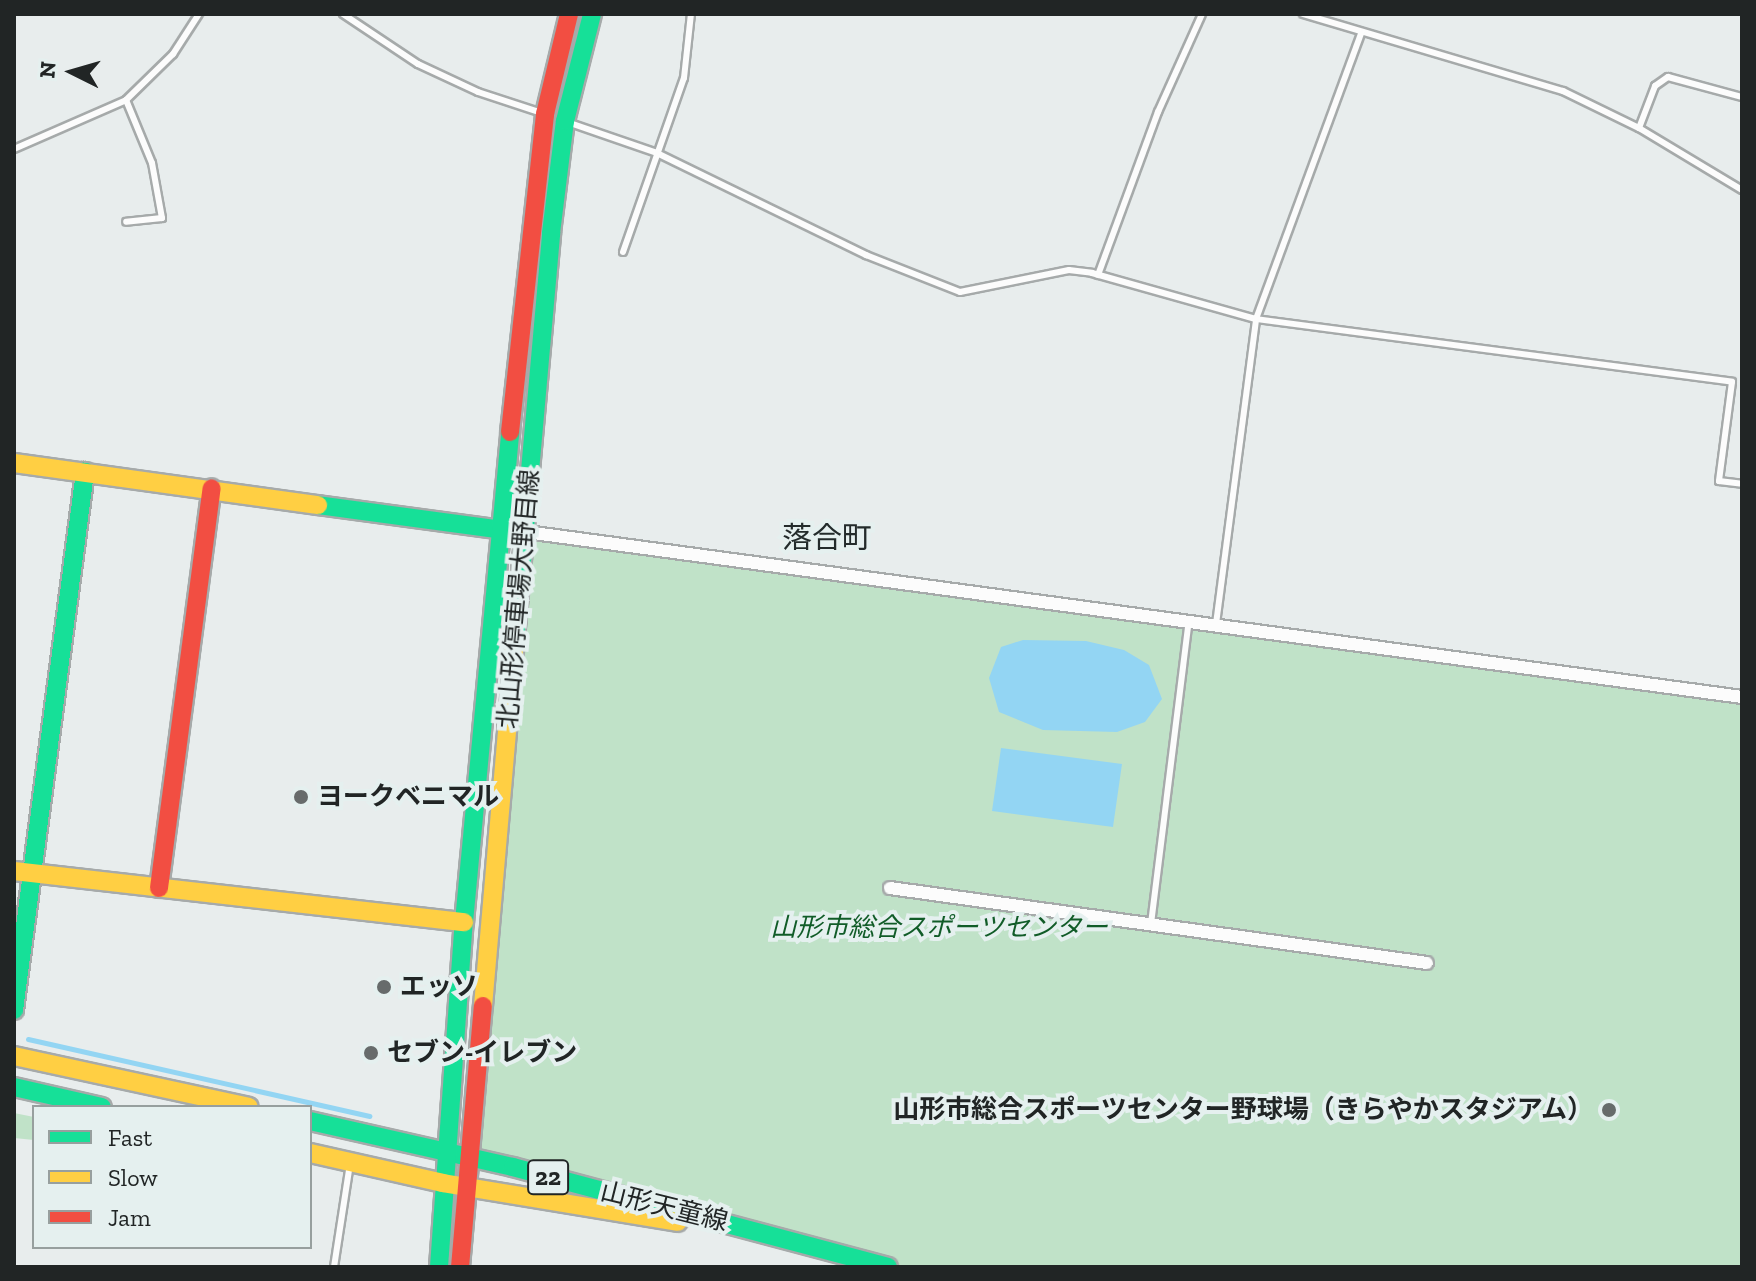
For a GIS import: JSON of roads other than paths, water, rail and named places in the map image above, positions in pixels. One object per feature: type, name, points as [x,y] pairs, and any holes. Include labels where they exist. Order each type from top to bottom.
[{"type":"main road","name":"北山形停車場大野目線","points":[[439,1267],[464,922],[504,530],[527,246],[545,114],[569,14]]},
{"type":"main road","name":"北山形停車場大野目線","points":[[460,1267],[465,1186],[565,121],[592,14]]},
{"type":"main road","points":[[14,463],[504,530]]},
{"type":"main road","points":[[14,1010],[22,872],[85,472]]},
{"type":"main road","points":[[159,888],[212,488]]},
{"type":"main road","points":[[22,872],[464,922]]},
{"type":"main road","points":[[14,1056],[240,1105]]},
{"type":"main road","points":[[14,1087],[93,1105]]},
{"type":"main road","name":"山形天童線","points":[[312,1121],[445,1151],[888,1267]]},
{"type":"main road","name":"山形天童線","points":[[312,1153],[443,1183],[785,1238]]},
{"type":"street","points":[[504,530],[1742,697]]},
{"type":"street","points":[[890,888],[1427,963]]},
{"type":"lane","points":[[14,149],[126,100],[173,54],[199,14]]},
{"type":"lane","points":[[343,14],[418,64],[478,92],[545,114]]},
{"type":"lane","points":[[623,252],[684,78],[691,14]]},
{"type":"lane","points":[[1098,275],[1158,112],[1202,14]]},
{"type":"lane","points":[[1303,14],[1563,91],[1639,128],[1742,190]]},
{"type":"lane","points":[[1216,624],[1256,319],[1361,33]]},
{"type":"lane","points":[[1639,128],[1655,86],[1668,77],[1742,97]]},
{"type":"lane","points":[[126,100],[152,163],[162,218],[126,222]]},
{"type":"lane","points":[[565,121],[657,153],[866,255],[960,292],[1069,270],[1098,275],[1256,319],[1732,382],[1719,481],[1742,484]]},
{"type":"lane","points":[[1151,924],[1189,620]]},
{"type":"lane","points":[[334,1267],[350,1162]]},
{"type":"water","points":[[1023,640],[1086,641],[1124,650],[1149,665],[1162,699],[1145,722],[1117,732],[1043,730],[999,712],[989,678],[1001,647]]},
{"type":"water","points":[[1001,748],[1122,764],[1113,827],[992,811]]},
{"type":"waterway","points":[[28,1039],[369,1116]]},
{"type":"place","name":"ヨークベニマル","points":[[301,797]]},
{"type":"place","name":"エッソ","points":[[384,987]]},
{"type":"place","name":"セブン-イレブン","points":[[371,1053]]},
{"type":"place","name":"山形市総合スポーツセンター野球場（きらやかスタジアム）","points":[[1609,1110]]},
{"type":"district","name":"落合町","points":[[827,538]]},
{"type":"park label","name":"山形市総合スポーツセンター","points":[[939,928]]}]
